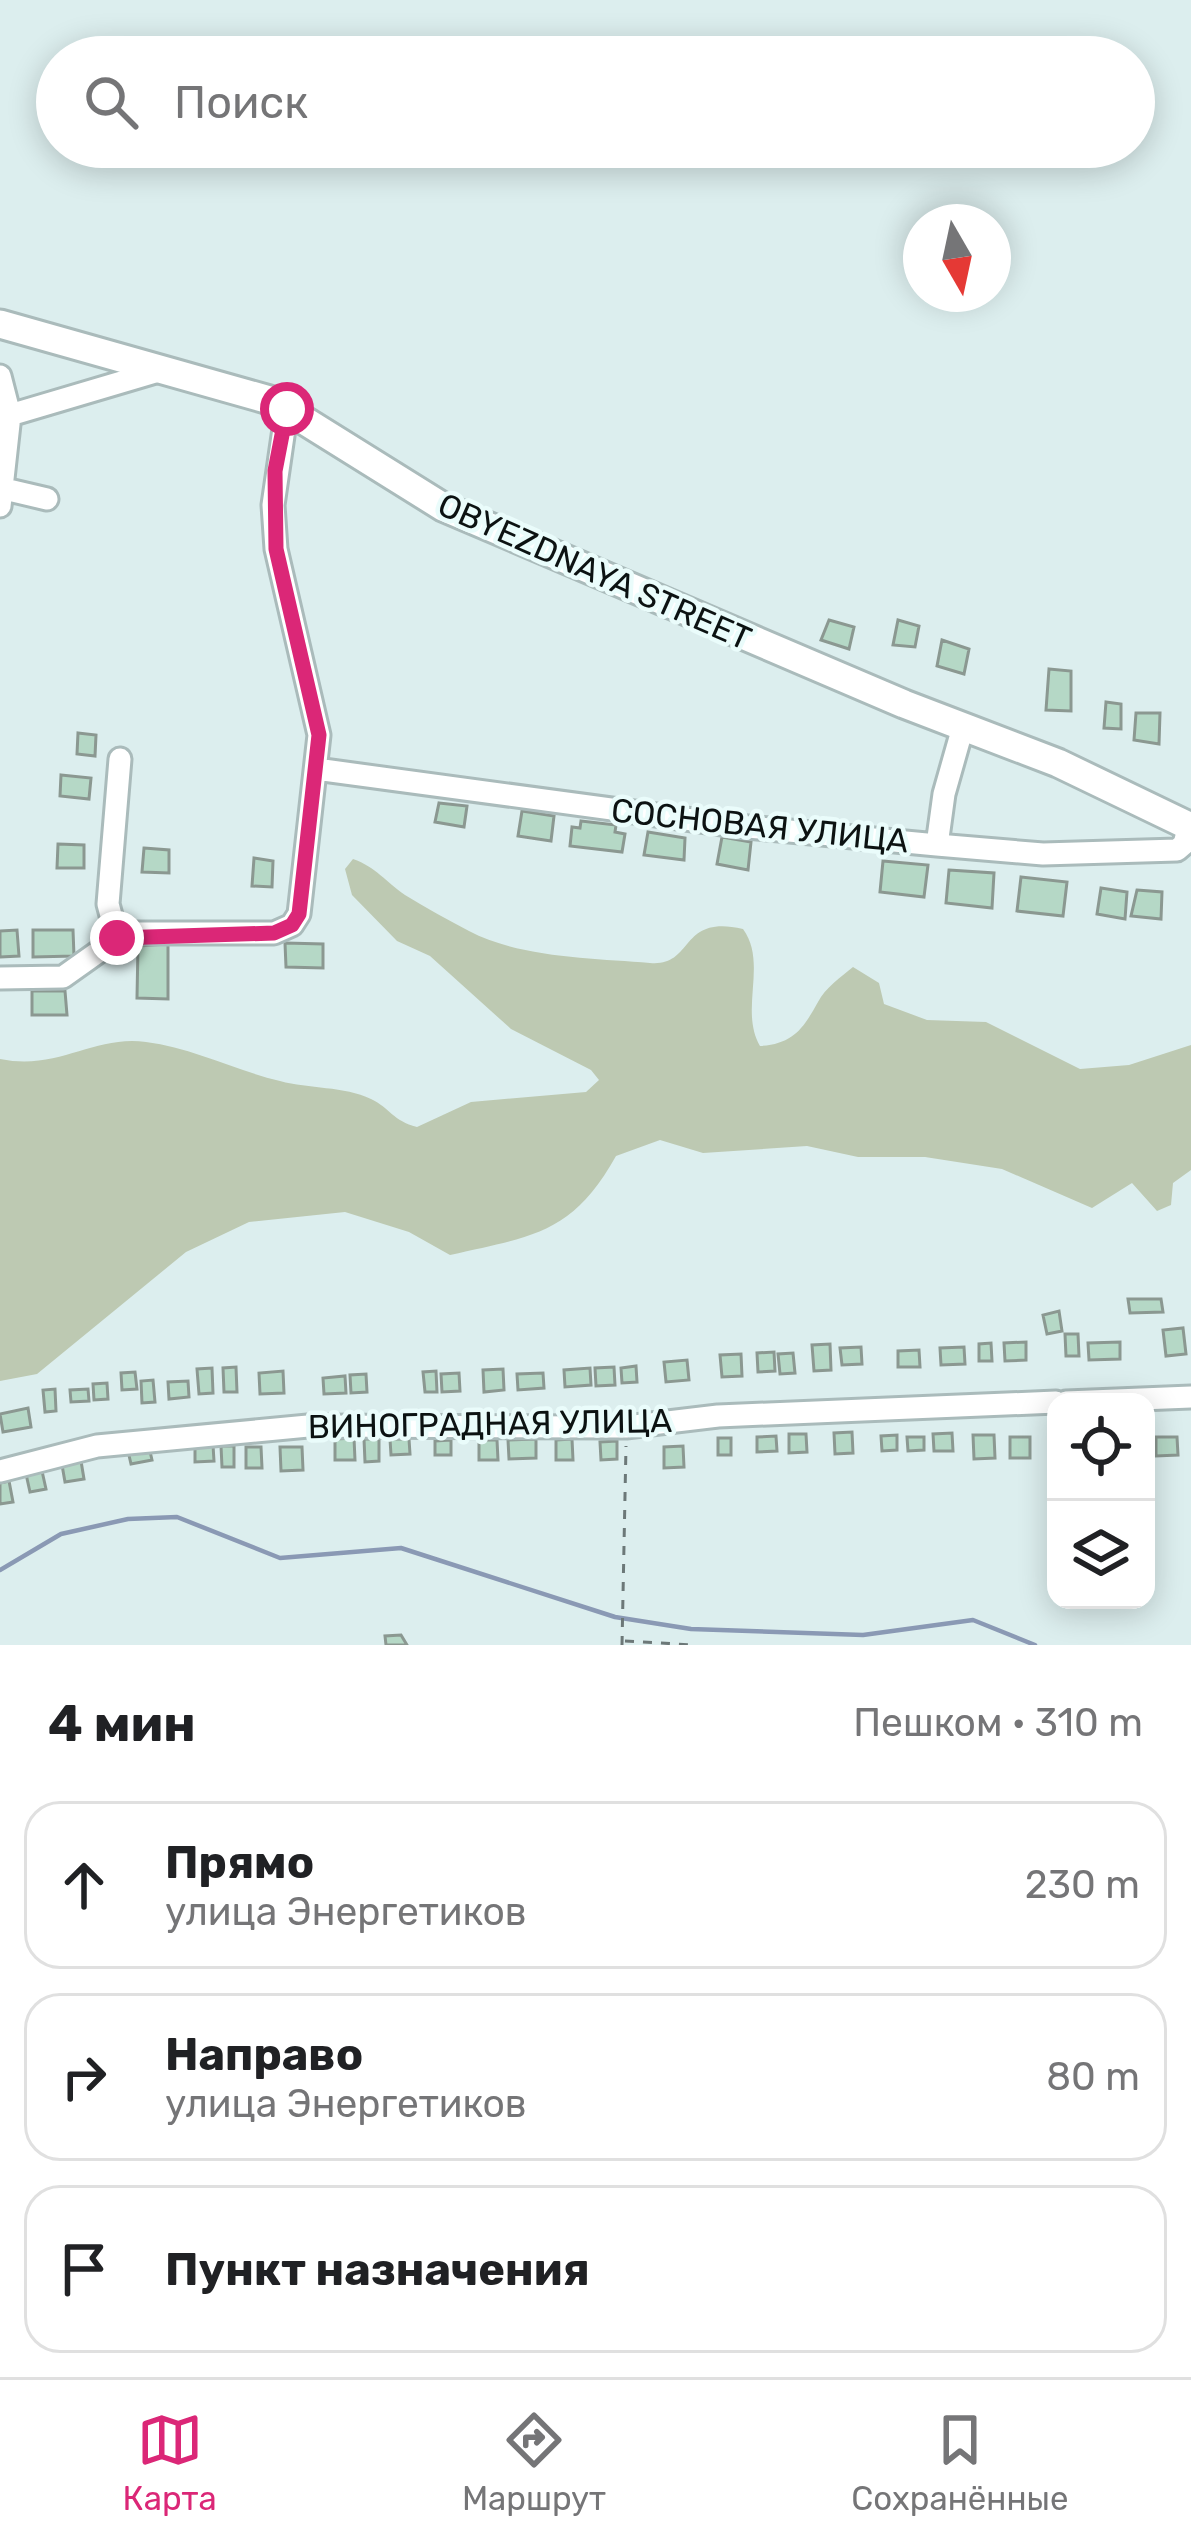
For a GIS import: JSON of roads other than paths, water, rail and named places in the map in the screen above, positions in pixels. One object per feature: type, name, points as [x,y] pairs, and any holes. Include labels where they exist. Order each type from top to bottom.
[{"type":"main road","name":"OBYEZDNAYA STREET","points":[[0,323],[287,409],[443,508],[1058,763],[1190,826]]},
{"type":"street","points":[[5,416],[163,370]]},
{"type":"street","points":[[0,376],[5,416],[0,506]]},
{"type":"street","points":[[0,978],[63,977],[117,938],[243,937],[292,925],[299,914],[319,735],[276,549],[273,505],[287,409]]},
{"type":"street","points":[[1,488],[47,499]]},
{"type":"street","points":[[937,845],[944,794],[963,727]]},
{"type":"street","points":[[117,938],[108,904],[120,759]]},
{"type":"street","name":"СОСНОВАЯ УЛИЦА","points":[[316,769],[736,826],[937,845],[1126,855],[1177,850],[1190,826]]},
{"type":"street","points":[[1155,1398],[1191,1397]]},
{"type":"street","name":"ВИНОГРАДНАЯ УЛИЦА","points":[[0,1471],[97,1447],[308,1426],[626,1426],[718,1416],[1047,1402]]},
{"type":"waterway","points":[[0,1570],[61,1534],[128,1519],[177,1517],[280,1558],[401,1548],[615,1617],[691,1629],[863,1635],[973,1620],[1035,1645]]}]
